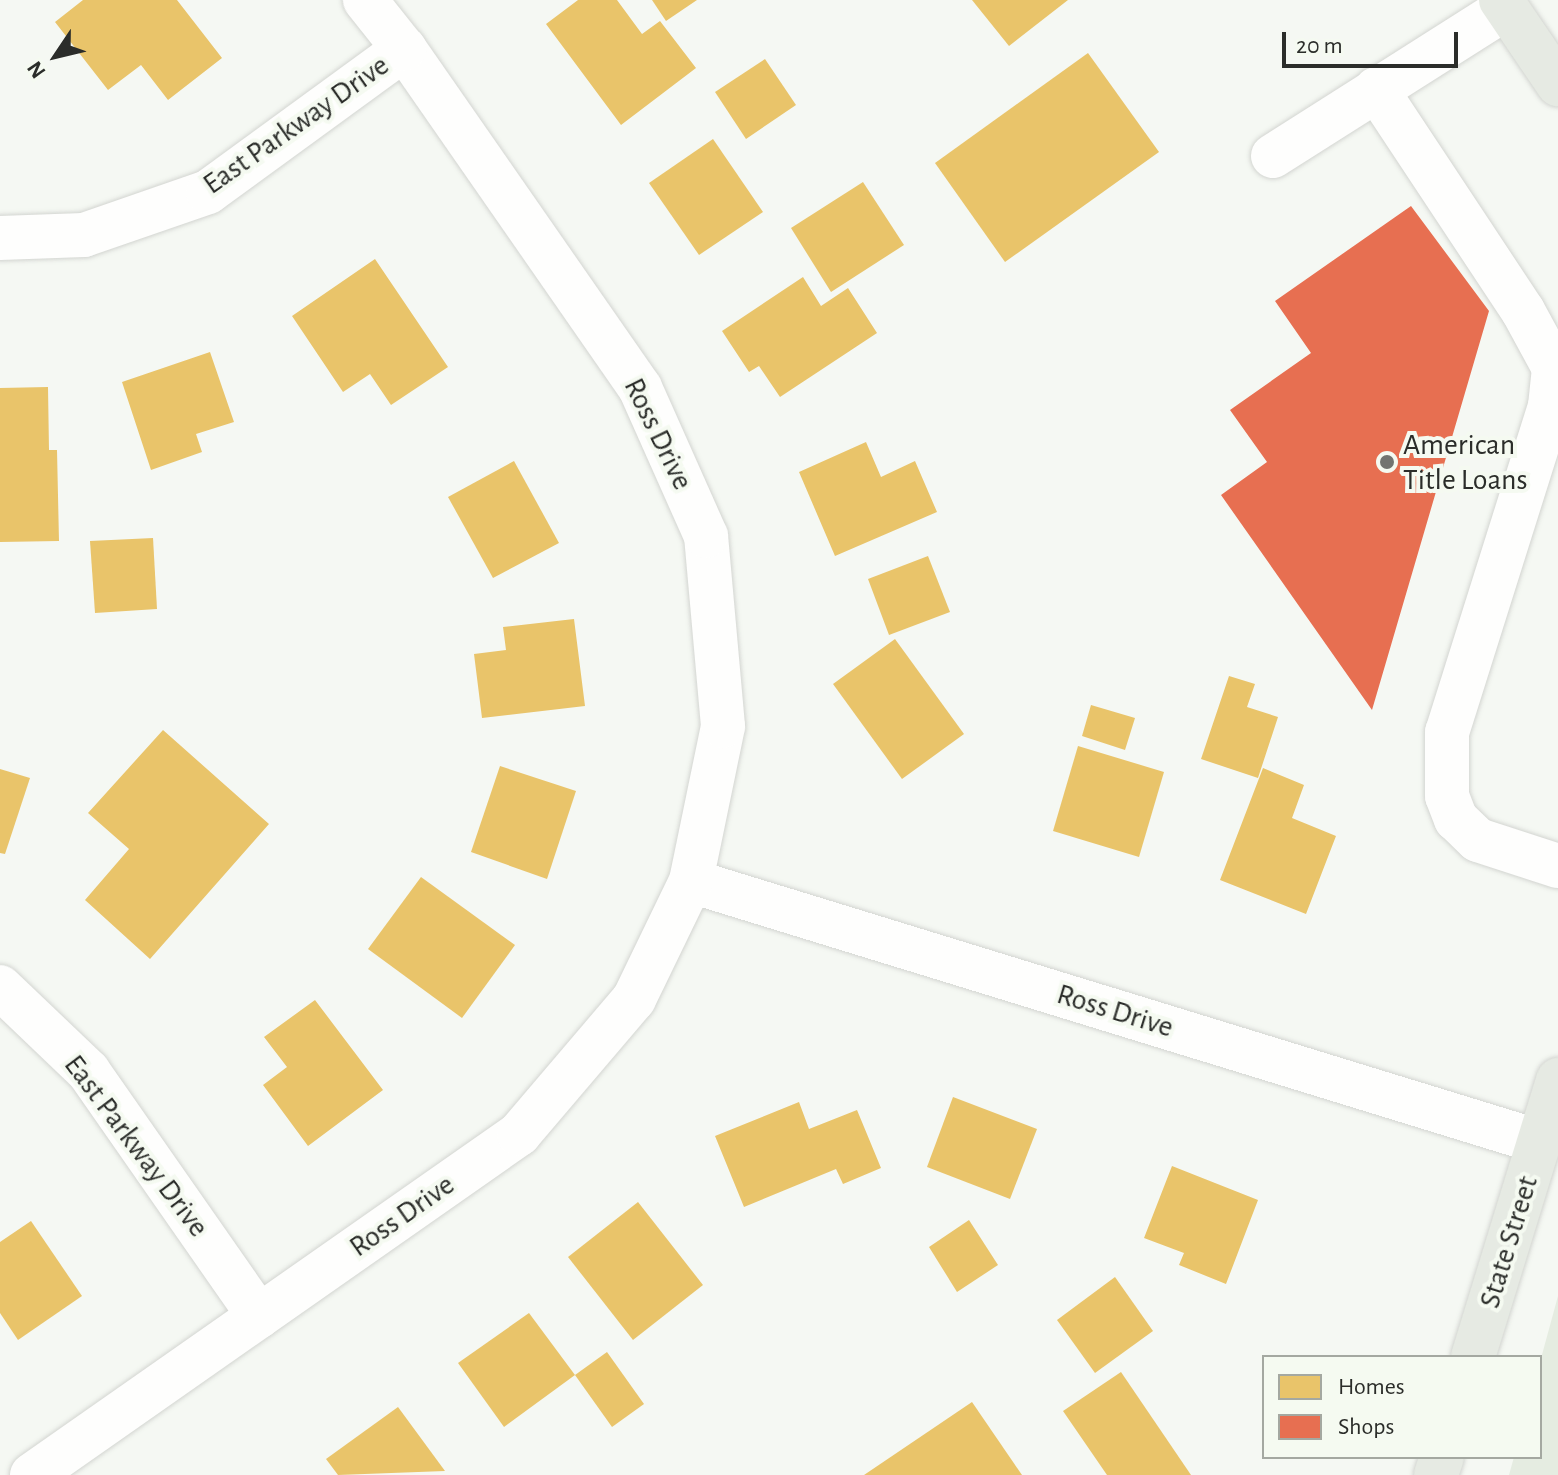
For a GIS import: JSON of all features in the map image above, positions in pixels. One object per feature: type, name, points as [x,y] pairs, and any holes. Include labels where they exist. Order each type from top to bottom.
[{"type":"main road","points":[[1503,4],[1558,84]]},
{"type":"main road","name":"State Street","points":[[1474,1355],[1549,1129],[1558,1080]]},
{"type":"street","name":"Ross Drive","points":[[32,1475],[519,1134],[634,999],[691,881],[723,726],[706,536],[640,388],[404,49],[365,0]]},
{"type":"street","points":[[1273,156],[1503,4]]},
{"type":"street","name":"East Parkway Drive","points":[[0,238],[84,235],[208,192],[404,49]]},
{"type":"street","points":[[1376,89],[1523,311],[1554,368],[1550,406],[1447,732],[1447,796],[1456,819],[1478,840],[1558,866]]},
{"type":"street","name":"Ross Drive","points":[[691,881],[1549,1129]]},
{"type":"street","name":"East Parkway Drive","points":[[0,987],[88,1071],[259,1316]]},
{"type":"shaded area","points":[[1558,1296],[1558,1475],[1509,1475],[1513,1459],[1542,1459],[1542,1355]]},
{"type":"building: Homes","points":[[83,0],[177,0],[222,58],[168,100],[141,65],[108,90],[55,22]]},
{"type":"building: Homes","points":[[578,0],[617,0],[642,34],[660,21],[696,68],[621,125],[546,24]]},
{"type":"building: Homes","points":[[652,0],[697,0],[666,21]]},
{"type":"building: Homes","points":[[972,0],[1068,0],[1009,46]]},
{"type":"building: Homes","points":[[1088,53],[1159,152],[1005,262],[935,163]]},
{"type":"building: Homes","points":[[765,59],[796,105],[746,139],[715,92]]},
{"type":"building: Homes","points":[[713,139],[763,212],[699,255],[649,183]]},
{"type":"building: Homes","points":[[863,182],[904,245],[831,292],[791,228]]},
{"type":"building: Homes","points":[[375,259],[448,367],[391,405],[370,374],[343,392],[292,316]]},
{"type":"building: Homes","points":[[803,277],[821,306],[848,288],[877,333],[780,397],[759,366],[749,372],[722,331]]},
{"type":"building: Homes","points":[[210,352],[234,422],[196,434],[202,452],[151,470],[122,382]]},
{"type":"building: Homes","points":[[48,387],[49,450],[57,450],[59,541],[0,542],[0,388]]},
{"type":"building: Homes","points":[[866,442],[881,477],[915,461],[937,512],[835,556],[799,472]]},
{"type":"building: Homes","points":[[514,461],[559,543],[493,578],[448,497]]},
{"type":"building: Homes","points":[[153,538],[157,609],[95,613],[90,541]]},
{"type":"building: Homes","points":[[928,556],[950,612],[889,635],[868,579]]},
{"type":"building: Homes","points":[[574,619],[585,706],[482,718],[474,654],[506,650],[503,627]]},
{"type":"building: Homes","points":[[895,639],[964,734],[902,779],[833,684]]},
{"type":"building: Homes","points":[[1229,676],[1255,684],[1247,707],[1278,717],[1258,778],[1201,759]]},
{"type":"building: Homes","points":[[1091,705],[1135,718],[1125,750],[1082,736]]},
{"type":"building: Homes","points":[[163,730],[269,824],[150,959],[85,900],[129,849],[88,813]]},
{"type":"building: Homes","points":[[1078,746],[1164,772],[1139,857],[1053,831]]},
{"type":"building: Homes","points":[[500,766],[576,791],[547,879],[471,852]]},
{"type":"building: Homes","points":[[1263,768],[1304,785],[1292,818],[1336,836],[1306,914],[1220,880]]},
{"type":"building: Homes","points":[[0,769],[30,778],[5,854],[0,853]]},
{"type":"building: Homes","points":[[421,877],[515,945],[462,1018],[368,949]]},
{"type":"building: Homes","points":[[315,1000],[383,1090],[308,1146],[263,1085],[287,1067],[264,1037]]},
{"type":"building: Homes","points":[[953,1097],[1037,1129],[1010,1199],[927,1167]]},
{"type":"building: Homes","points":[[799,1102],[809,1129],[857,1110],[881,1168],[843,1184],[836,1169],[744,1207],[715,1136]]},
{"type":"building: Homes","points":[[1172,1166],[1258,1200],[1226,1284],[1179,1265],[1184,1253],[1144,1238]]},
{"type":"building: Homes","points":[[638,1202],[703,1285],[633,1340],[568,1257]]},
{"type":"building: Homes","points":[[969,1220],[998,1265],[957,1292],[929,1247]]},
{"type":"building: Homes","points":[[31,1221],[82,1296],[18,1340],[0,1313],[0,1242]]},
{"type":"building: Homes","points":[[1115,1277],[1153,1331],[1095,1373],[1057,1320]]},
{"type":"building: Homes","points":[[529,1313],[575,1375],[504,1427],[458,1363]]},
{"type":"building: Homes","points":[[607,1352],[644,1404],[612,1427],[575,1375]]},
{"type":"building: Homes","points":[[1121,1372],[1191,1475],[1107,1475],[1063,1411]]},
{"type":"building: Homes","points":[[972,1402],[1022,1475],[864,1475]]},
{"type":"building: Homes","points":[[398,1407],[445,1471],[338,1475],[326,1459]]},
{"type":"building: Shops","points":[[1411,206],[1489,311],[1372,710],[1221,495],[1267,462],[1230,410],[1311,353],[1275,301]]},
{"type":"place","name":"American Title Loans","points":[[1387,462]]}]
